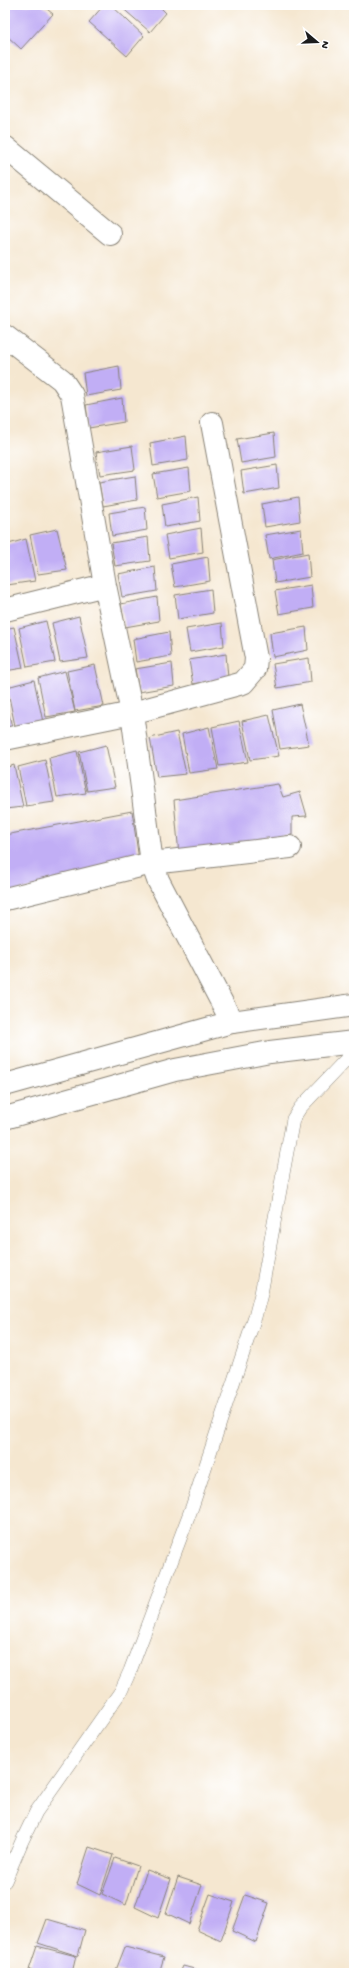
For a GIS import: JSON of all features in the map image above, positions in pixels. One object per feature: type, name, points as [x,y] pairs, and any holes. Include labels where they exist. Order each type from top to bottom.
[{"type":"street","points":[[5,147],[110,234]]},
{"type":"street","points":[[6,340],[62,380],[72,395],[104,585],[132,713],[152,863],[158,880],[232,1022]]},
{"type":"street","points":[[5,740],[132,713],[243,684],[255,669],[256,658],[212,423]]},
{"type":"street","points":[[5,610],[104,585]]},
{"type":"street","points":[[5,899],[152,863],[290,847]]},
{"type":"street","points":[[5,1085],[232,1022],[354,1005]]},
{"type":"street","points":[[5,1118],[175,1070],[270,1052],[354,1042]]},
{"type":"lane","points":[[5,1881],[36,1812],[121,1691],[130,1671],[192,1507],[255,1317],[261,1294],[292,1119],[300,1108],[354,1051]]},
{"type":"building","points":[[5,5],[42,5],[53,14],[21,49],[5,34]]},
{"type":"building","points":[[104,5],[111,5],[144,36],[127,56],[89,22]]},
{"type":"building","points":[[119,5],[158,5],[166,13],[150,32]]},
{"type":"building","points":[[119,366],[121,390],[86,396],[83,373]]},
{"type":"building","points":[[122,398],[124,422],[89,428],[86,405]]},
{"type":"building","points":[[274,433],[276,457],[241,463],[237,439]]},
{"type":"building","points":[[186,436],[188,460],[153,466],[150,443]]},
{"type":"building","points":[[132,446],[135,470],[100,475],[96,452]]},
{"type":"building","points":[[277,465],[279,488],[244,494],[241,471]]},
{"type":"building","points":[[189,468],[191,491],[157,497],[153,474]]},
{"type":"building","points":[[135,476],[137,500],[103,506],[99,482]]},
{"type":"building","points":[[198,497],[200,521],[165,527],[162,504]]},
{"type":"building","points":[[298,497],[300,521],[265,527],[262,504]]},
{"type":"building","points":[[145,507],[147,530],[112,536],[109,513]]},
{"type":"building","points":[[201,528],[203,552],[169,558],[165,535]]},
{"type":"building","points":[[57,529],[67,570],[38,574],[30,535]]},
{"type":"building","points":[[301,529],[303,552],[269,559],[265,535]]},
{"type":"building","points":[[148,537],[150,561],[115,566],[111,543]]},
{"type":"building","points":[[26,539],[35,581],[7,585],[5,575],[5,545]]},
{"type":"building","points":[[308,553],[310,577],[275,583],[272,560]]},
{"type":"building","points":[[208,557],[210,581],[175,587],[171,564]]},
{"type":"building","points":[[155,567],[157,591],[122,597],[118,574]]},
{"type":"building","points":[[311,585],[313,608],[279,614],[275,591]]},
{"type":"building","points":[[211,589],[213,613],[178,619],[175,595]]},
{"type":"building","points":[[157,597],[159,621],[125,627],[121,604]]},
{"type":"building","points":[[79,616],[88,658],[60,662],[52,623]]},
{"type":"building","points":[[46,621],[55,662],[27,667],[19,628]]},
{"type":"building","points":[[222,623],[224,646],[190,652],[186,629]]},
{"type":"building","points":[[14,627],[23,668],[5,671],[5,629]]},
{"type":"building","points":[[306,627],[308,650],[273,657],[270,633]]},
{"type":"building","points":[[169,632],[171,656],[136,662],[133,639]]},
{"type":"building","points":[[226,654],[228,678],[193,684],[189,660]]},
{"type":"building","points":[[309,658],[311,682],[277,688],[273,664]]},
{"type":"building","points":[[172,663],[174,686],[139,692],[135,669]]},
{"type":"building","points":[[95,665],[104,706],[75,711],[67,671]]},
{"type":"building","points":[[65,671],[75,712],[46,717],[38,678]]},
{"type":"building","points":[[34,680],[43,722],[15,726],[7,687]]},
{"type":"building","points":[[5,698],[12,727],[5,728]]},
{"type":"building","points":[[300,704],[309,745],[280,749],[273,710]]},
{"type":"building","points":[[269,715],[279,756],[250,760],[242,721]]},
{"type":"building","points":[[239,721],[248,762],[219,766],[212,727]]},
{"type":"building","points":[[209,727],[218,769],[189,773],[182,734]]},
{"type":"building","points":[[177,732],[186,774],[157,777],[150,738]]},
{"type":"building","points":[[106,745],[115,787],[87,791],[79,752]]},
{"type":"building","points":[[77,751],[86,793],[57,797],[49,758]]},
{"type":"building","points":[[45,760],[54,802],[26,806],[18,767]]},
{"type":"building","points":[[14,765],[23,807],[5,809],[5,768]]},
{"type":"building","points":[[278,784],[283,797],[300,792],[307,816],[292,817],[292,835],[179,855],[174,800]]},
{"type":"building","points":[[132,811],[139,860],[5,895],[5,835]]},
{"type":"building","points":[[89,1847],[113,1855],[100,1895],[77,1884]]},
{"type":"building","points":[[115,1858],[138,1866],[126,1905],[102,1894]]},
{"type":"building","points":[[147,1870],[171,1879],[158,1918],[135,1907]]},
{"type":"building","points":[[178,1877],[202,1885],[189,1924],[166,1913]]},
{"type":"building","points":[[210,1894],[234,1902],[221,1941],[197,1930]]},
{"type":"building","points":[[245,1895],[269,1903],[256,1942],[232,1931]]},
{"type":"building","points":[[47,1919],[85,1930],[78,1956],[38,1943]]},
{"type":"building","points":[[37,1946],[76,1956],[72,1973],[39,1973],[29,1970]]},
{"type":"building","points":[[125,1947],[164,1957],[159,1973],[125,1973],[116,1970]]},
{"type":"building","points":[[183,1966],[206,1972],[206,1973],[180,1973]]}]
